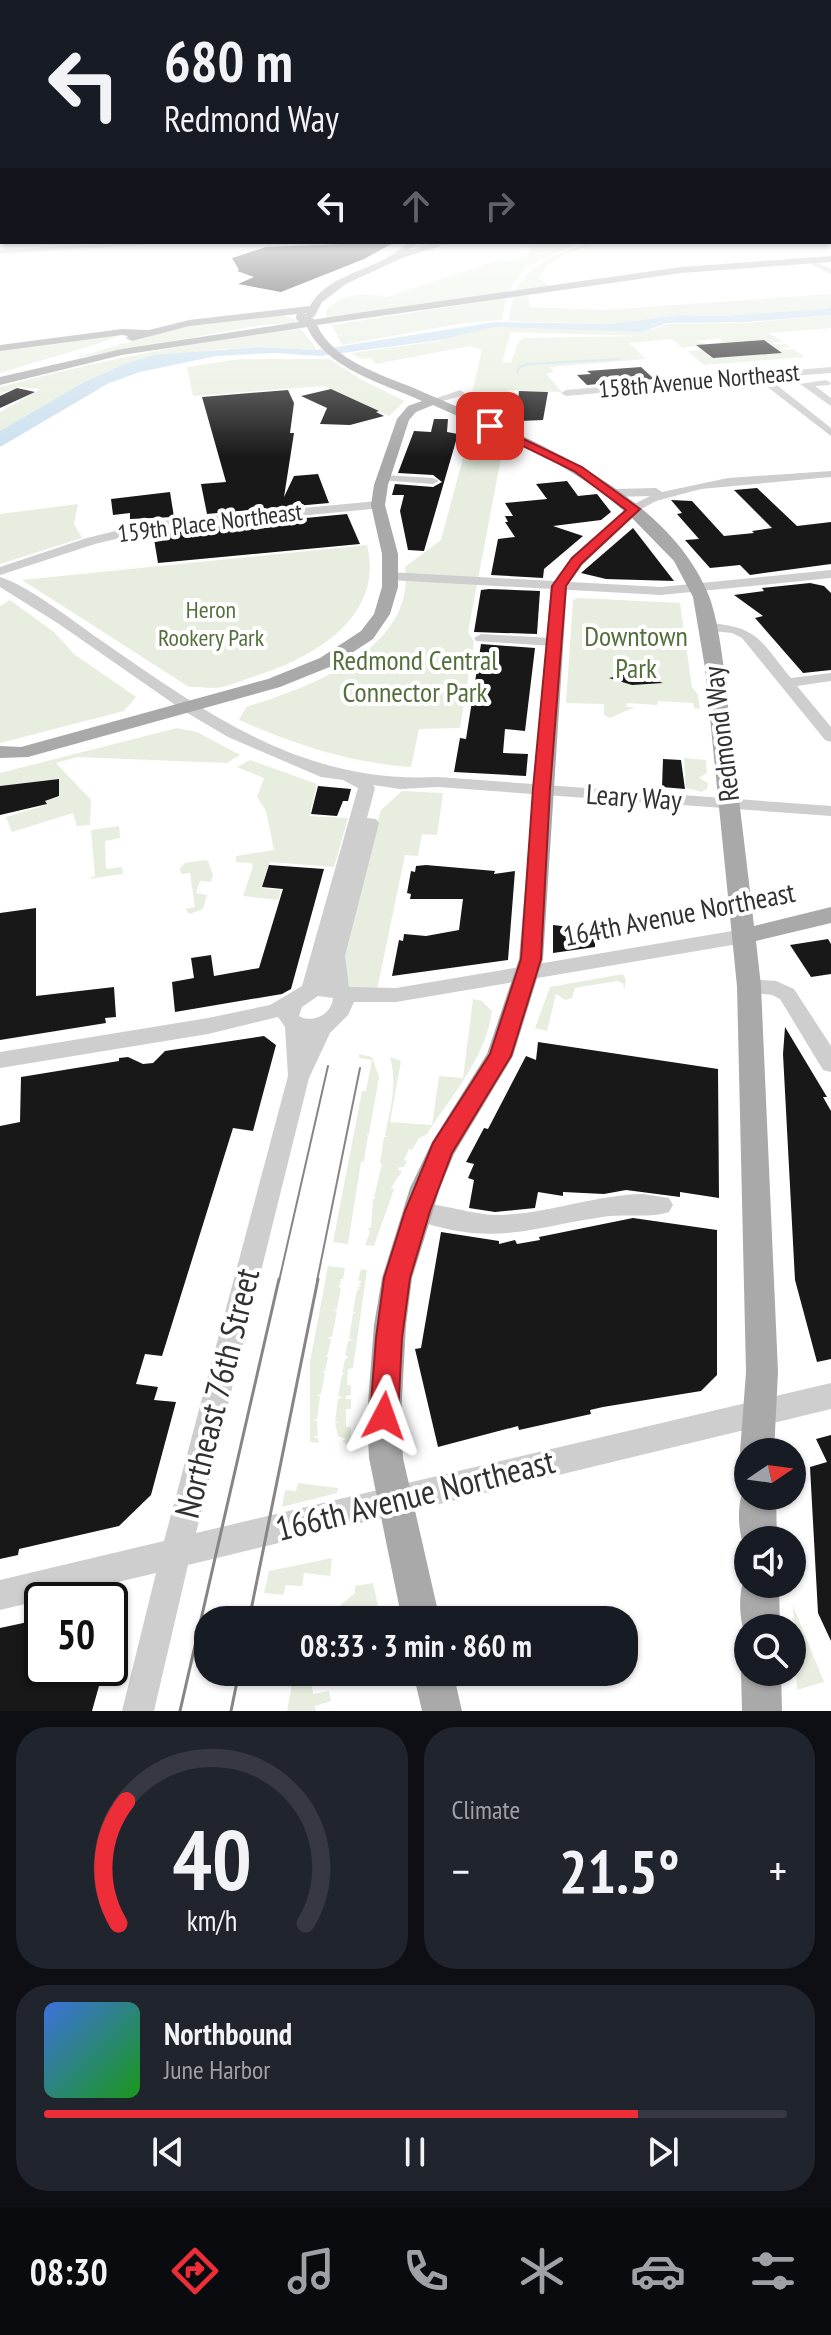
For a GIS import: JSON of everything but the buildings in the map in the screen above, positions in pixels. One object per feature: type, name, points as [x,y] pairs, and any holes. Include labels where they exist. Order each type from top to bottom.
[{"type":"main road","points":[[0,378],[148,333],[264,313],[308,316],[324,297]]},
{"type":"main road","points":[[0,378],[166,344],[494,297]]},
{"type":"main road","name":"Redmond Way","points":[[308,316],[312,330],[327,348],[358,368],[558,458],[615,493],[674,551],[698,589],[708,627],[749,986],[762,1372],[758,1438]]},
{"type":"main road","points":[[0,348],[107,333],[148,333]]},
{"type":"main road","points":[[55,367],[64,360],[100,347]]},
{"type":"main road","points":[[0,764],[9,761],[10,752],[189,708],[274,683],[326,662],[367,635],[382,614],[390,587],[390,554],[378,505],[384,478],[408,412],[433,401]]},
{"type":"main road","points":[[418,1606],[386,1458],[384,1416],[397,1278],[418,1211],[442,1150],[500,1056],[531,959],[552,642],[559,586],[577,561],[634,509]]},
{"type":"main road","name":"164th Avenue Northeast","points":[[744,936],[831,915]]},
{"type":"main road","points":[[436,1686],[442,1711]]},
{"type":"main road","points":[[761,1686],[762,1711]]},
{"type":"street","name":"158th Avenue Northeast","points":[[566,393],[831,370]]},
{"type":"street","points":[[759,376],[831,433]]},
{"type":"street","points":[[831,390],[826,383],[805,384],[831,403]]},
{"type":"street","points":[[433,401],[460,393]]},
{"type":"street","points":[[615,493],[667,492],[831,474]]},
{"type":"street","points":[[384,478],[433,481]]},
{"type":"street","points":[[634,509],[650,498],[667,492]]},
{"type":"street","name":"159th Place Northeast","points":[[0,571],[91,541],[152,526],[378,505]]},
{"type":"street","points":[[389,576],[661,591],[828,578]]},
{"type":"street","name":"Leary Way","points":[[0,581],[64,621],[189,708],[234,734],[319,770],[417,785],[438,782],[831,811]]},
{"type":"street","points":[[708,627],[742,632],[831,737]]},
{"type":"street","points":[[481,638],[552,642]]},
{"type":"street","points":[[787,684],[831,677]]},
{"type":"street","name":"Leary Way","points":[[296,758],[421,775],[438,782]]},
{"type":"street","points":[[319,760],[372,773],[380,781],[335,956],[340,992]]},
{"type":"street","name":"Northeast 76th Street","points":[[138,1711],[299,1076],[298,1011],[317,974],[322,945],[367,788],[362,782],[344,776]]},
{"type":"street","name":"164th Avenue Northeast","points":[[396,995],[389,1001],[354,1008],[311,1027],[298,1011],[328,988],[340,992],[396,995],[744,936]]},
{"type":"street","points":[[749,986],[776,988],[787,994],[831,1064]]},
{"type":"street","name":"Northeast 76th Street","points":[[299,1076],[311,1061],[316,1037],[345,1002],[340,992]]},
{"type":"street","points":[[0,1060],[298,1011]]},
{"type":"street","points":[[418,1211],[461,1224],[500,1225],[625,1202],[661,1205]]},
{"type":"street","name":"166th Avenue Northeast","points":[[0,1595],[831,1396]]},
{"type":"green space","points":[[346,297],[474,297],[326,318],[326,311]]},
{"type":"green space","points":[[515,297],[528,297],[530,307],[602,310],[831,297],[831,308],[722,316],[678,315],[611,324],[508,321]]},
{"type":"green space","points":[[506,298],[502,320],[464,323],[342,345],[332,325]]},
{"type":"green space","points":[[283,315],[295,319],[295,323],[261,325],[71,359],[184,326]]},
{"type":"green space","points":[[831,315],[831,328],[769,333],[783,342],[772,342],[774,344],[790,347],[781,350],[793,349],[805,357],[704,365],[687,351],[703,350],[713,358],[781,352],[764,340],[721,343],[721,338],[696,341],[707,344],[683,348],[672,339],[629,343],[646,359],[550,367],[554,372],[546,374],[562,392],[509,390],[504,408],[482,406],[479,410],[459,400],[472,393],[482,350],[470,346],[375,364],[371,358],[361,359],[351,353],[440,341],[461,333],[495,327],[643,332],[668,324],[747,323]],"holes":[[[511,332],[643,336],[524,338],[518,342],[511,363],[502,362]]]},
{"type":"green space","points":[[300,327],[317,350],[258,347],[212,350],[122,365],[84,382],[0,431],[0,412],[41,389],[18,387],[0,394],[0,387],[149,352]]},
{"type":"green space","points":[[119,335],[103,342],[0,373],[0,350]]},
{"type":"green space","points":[[240,359],[330,359],[362,380],[405,401],[389,416],[324,386],[193,396],[187,367]]},
{"type":"green space","name":"Redmond Central Connector Park","points":[[471,428],[504,442],[468,632],[474,642],[460,728],[419,729],[411,767],[323,751],[239,720],[246,707],[326,676],[376,643],[393,621],[404,596],[405,567],[441,540]]},
{"type":"green space","points":[[78,504],[74,524],[82,538],[0,564],[0,514]]},
{"type":"green space","name":"Heron Rookery Park","points":[[367,545],[370,571],[365,593],[355,613],[340,631],[300,658],[218,688],[189,687],[22,580]]},
{"type":"green space","points":[[10,600],[54,632],[74,654],[136,697],[124,711],[0,743],[0,606]]},
{"type":"green space","name":"Downtown Park","points":[[573,600],[680,603],[692,687],[698,695],[700,709],[694,708],[693,703],[627,703],[627,707],[635,707],[610,718],[604,715],[604,704],[566,703]]},
{"type":"green space","points":[[177,728],[197,732],[240,755],[227,763],[77,757],[56,763],[91,800],[90,825],[77,826],[73,813],[12,832],[6,817],[46,805],[45,801],[59,797],[59,779],[0,786],[0,773]]},
{"type":"green space","points":[[684,758],[706,760],[707,773],[699,778],[708,783],[707,789],[701,792],[686,788]]},
{"type":"green space","points":[[250,760],[317,784],[309,816],[348,818],[334,867],[270,862],[261,888],[281,890],[278,900],[243,896],[253,866],[251,863],[236,862],[236,856],[274,850],[266,811],[257,797],[264,778],[237,767]]},
{"type":"green space","points":[[402,791],[443,793],[437,835],[422,834],[418,856],[405,855],[377,990],[349,987],[339,965],[381,810]]},
{"type":"green space","points":[[119,826],[120,838],[105,841],[106,869],[122,867],[123,874],[88,879],[95,876],[91,830]]},
{"type":"green space","points":[[208,861],[213,875],[211,882],[200,881],[196,893],[207,895],[203,909],[190,914],[185,909],[195,907],[190,873],[181,874],[180,868],[185,863]]},
{"type":"green space","points":[[623,974],[626,980],[624,990],[623,983],[617,981],[575,988],[572,998],[565,1000],[556,994],[547,1031],[535,1028],[550,987]]},
{"type":"green space","points":[[473,999],[482,1001],[492,1011],[483,1045],[466,1076],[427,1134],[419,1138],[412,1150],[409,1149],[404,1160],[407,1161],[404,1167],[399,1167],[398,1170],[402,1171],[391,1188],[394,1189],[374,1246],[365,1245],[370,1232],[368,1228],[371,1228],[384,1137],[388,1137],[385,1136],[393,1087],[390,1057],[401,1061],[390,1122],[432,1125],[439,1076],[463,1078]]},
{"type":"green space","points":[[359,1054],[372,1057],[379,1077],[348,1244],[333,1242],[362,1091],[366,1091],[372,1060],[359,1058]]},
{"type":"green space","points":[[328,1266],[345,1268],[338,1286],[341,1288],[337,1309],[333,1310],[337,1311],[332,1337],[328,1337],[331,1340],[325,1356],[328,1357],[325,1371],[322,1372],[325,1373],[321,1394],[317,1395],[320,1397],[317,1419],[313,1420],[317,1421],[318,1435],[313,1437],[318,1438],[319,1443],[310,1442],[310,1362]]},
{"type":"green space","points":[[361,1269],[367,1270],[353,1368],[348,1369],[347,1385],[351,1385],[351,1395],[346,1396],[346,1399],[351,1399],[351,1409],[346,1409],[346,1427],[351,1427],[352,1448],[342,1441],[346,1439],[338,1436],[335,1423],[338,1422],[335,1421],[338,1399],[342,1397],[338,1396],[342,1375],[345,1374],[342,1373],[345,1359],[349,1357],[345,1356],[348,1341],[354,1340],[349,1339],[353,1313],[356,1313],[353,1311],[357,1290],[361,1289],[357,1288],[362,1282],[358,1280]]},
{"type":"green space","points":[[298,1483],[338,1488],[337,1493],[282,1507],[285,1490],[296,1491]]},
{"type":"green space","points":[[332,1558],[330,1576],[304,1573],[302,1586],[286,1585],[283,1595],[264,1593],[269,1571]]},
{"type":"green space","points":[[373,1583],[378,1606],[340,1606],[355,1593],[355,1586]]},
{"type":"green space","points":[[806,1638],[824,1682],[797,1690],[797,1686],[806,1686]]},
{"type":"green space","points":[[291,1686],[312,1686],[313,1694],[329,1691],[331,1701],[315,1706],[316,1711],[287,1711]]},
{"type":"water","points":[[831,308],[831,315],[746,322],[667,323],[642,332],[495,327],[440,340],[320,356],[274,353],[216,356],[140,372],[109,383],[0,447],[0,431],[84,382],[154,355],[258,347],[317,350],[495,322],[611,324],[678,315],[722,316]]},
{"type":"waterway","points":[[517,373],[519,367],[530,364],[620,359]]},
{"type":"tram line","points":[[279,1281],[328,1066]]},
{"type":"tram line","points":[[317,1281],[360,1068]]},
{"type":"tram line","points":[[180,1711],[279,1279]]},
{"type":"tram line","points":[[252,1606],[318,1279]]},
{"type":"tram line","points":[[231,1711],[236,1686]]},
{"type":"route","points":[[384,1416],[397,1278],[425,1188],[442,1150],[500,1056],[514,1021],[531,959],[557,593],[569,569],[634,509],[578,469],[490,426]]}]
